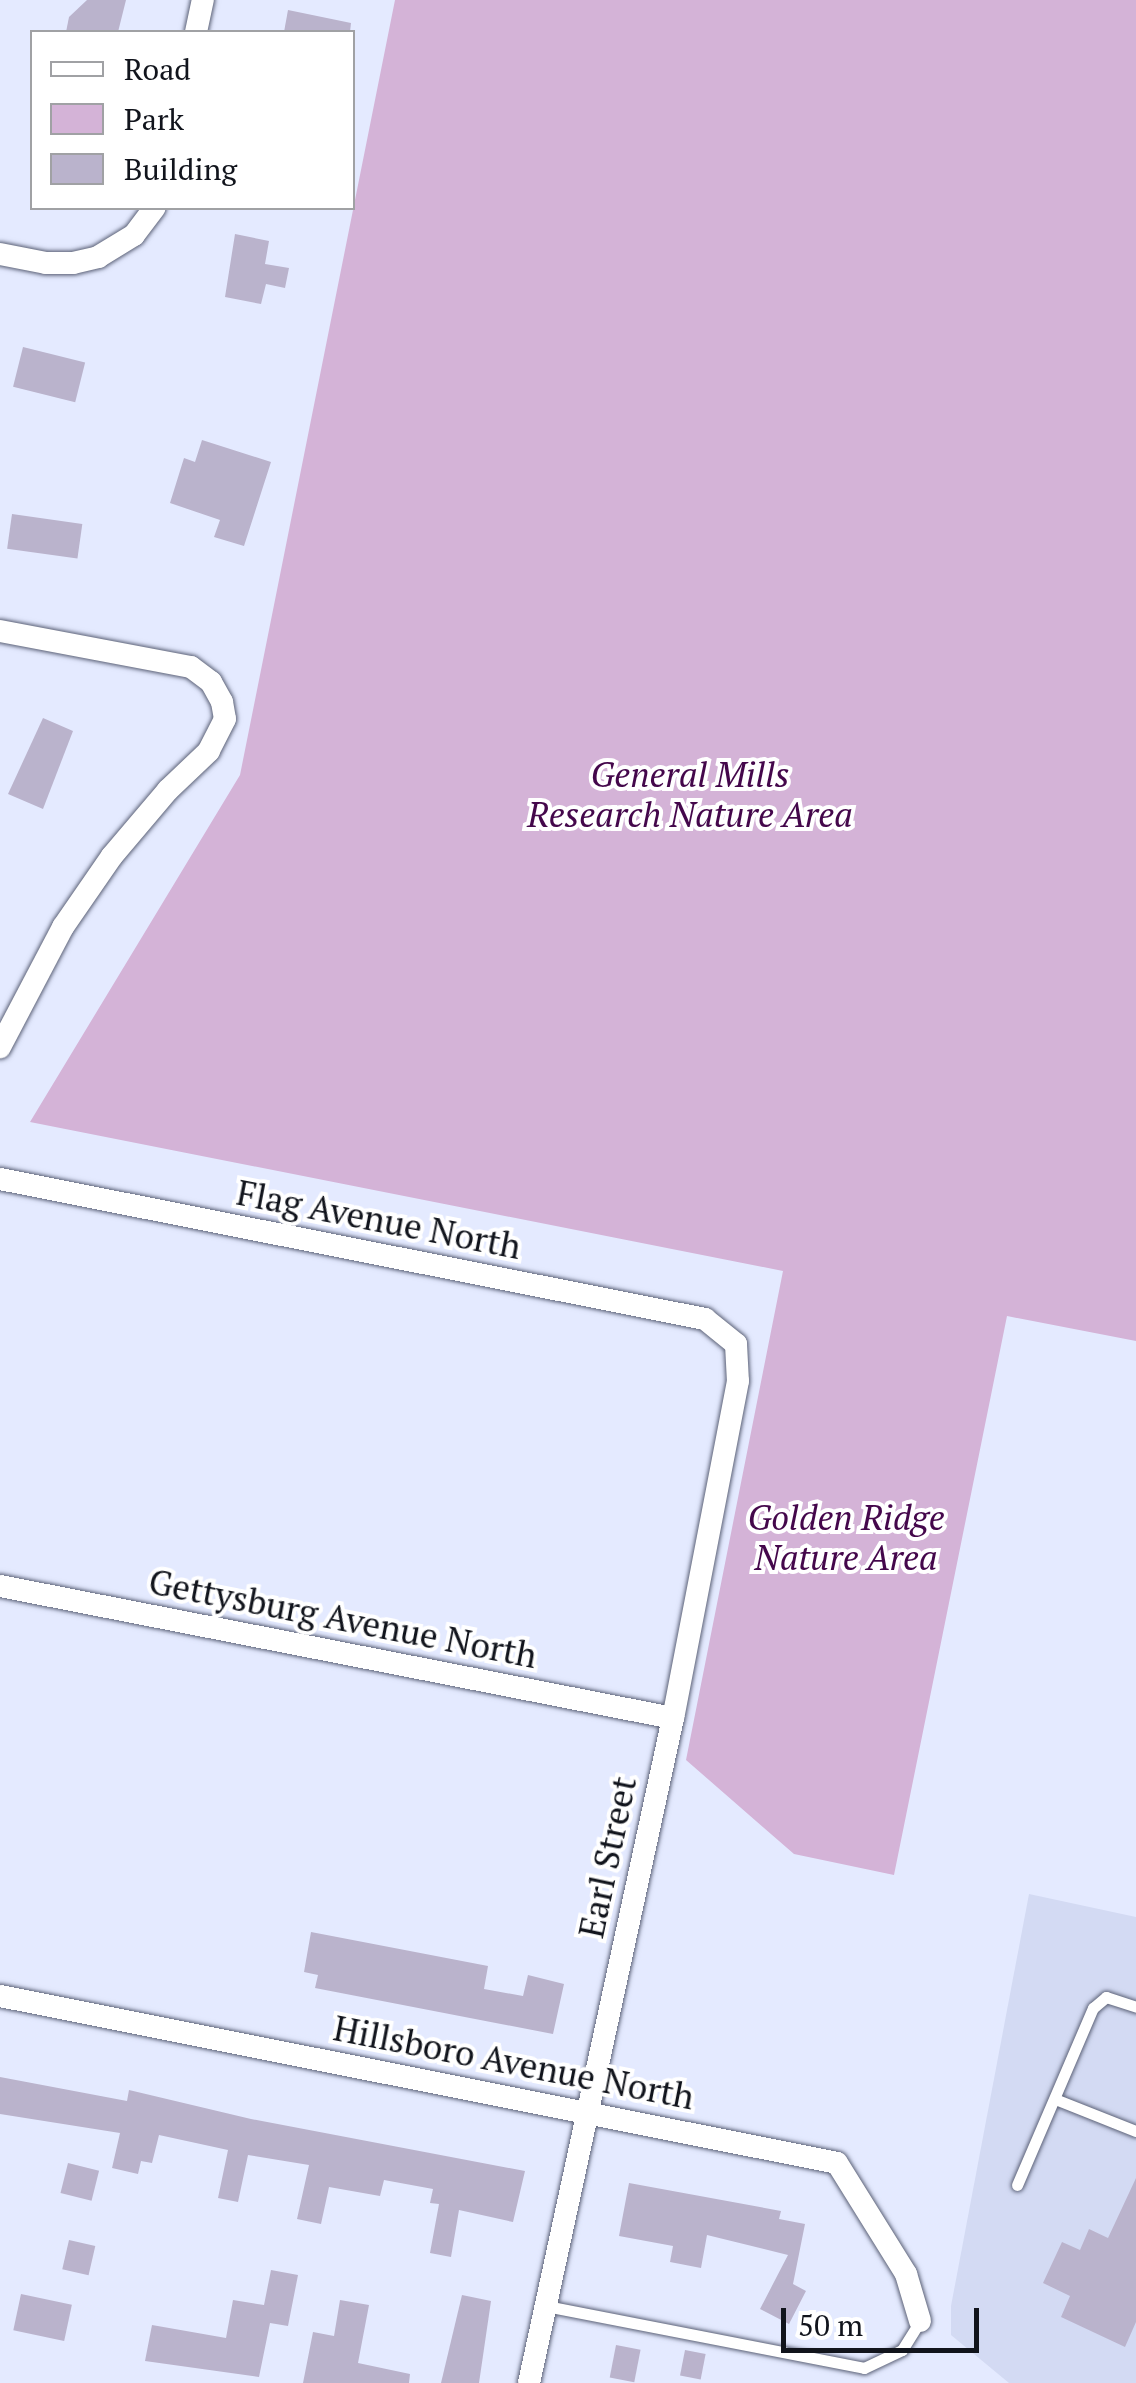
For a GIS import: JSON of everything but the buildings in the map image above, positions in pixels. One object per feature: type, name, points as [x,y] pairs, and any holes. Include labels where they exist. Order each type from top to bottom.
[{"type":"street","points":[[196,30],[203,0]]},
{"type":"street","points":[[0,254],[73,263],[116,249],[134,235],[153,210]]},
{"type":"street","points":[[0,631],[190,666],[211,682],[222,702],[225,719],[210,751],[168,790],[112,856],[63,927],[0,1048]]},
{"type":"street","name":"Flag Avenue North","points":[[0,1180],[705,1319],[736,1344]]},
{"type":"street","name":"Earl Street","points":[[529,2383],[673,1718],[738,1381],[736,1344]]},
{"type":"street","name":"Gettysburg Avenue North","points":[[0,1586],[673,1718]]},
{"type":"street","name":"Hillsboro Avenue North","points":[[0,1996],[837,2163],[906,2274],[920,2321]]},
{"type":"lane","points":[[1018,2185],[1093,2008],[1106,1996],[1136,2007]]},
{"type":"lane","points":[[1054,2099],[1136,2131]]},
{"type":"lane","points":[[546,2306],[864,2368],[902,2350],[920,2321]]},
{"type":"shaded area","points":[[1029,1894],[1136,1917],[1136,2383],[1009,2383],[951,2335],[951,2306]]},
{"type":"green space","name":"General Mills Research Nature Area","points":[[395,0],[1136,0],[1136,1341],[1007,1316],[894,1875],[794,1854],[686,1760],[783,1271],[30,1122],[240,775]]},
{"type":"park label","name":"Golden Ridge Nature Area","points":[[846,1537]]}]
